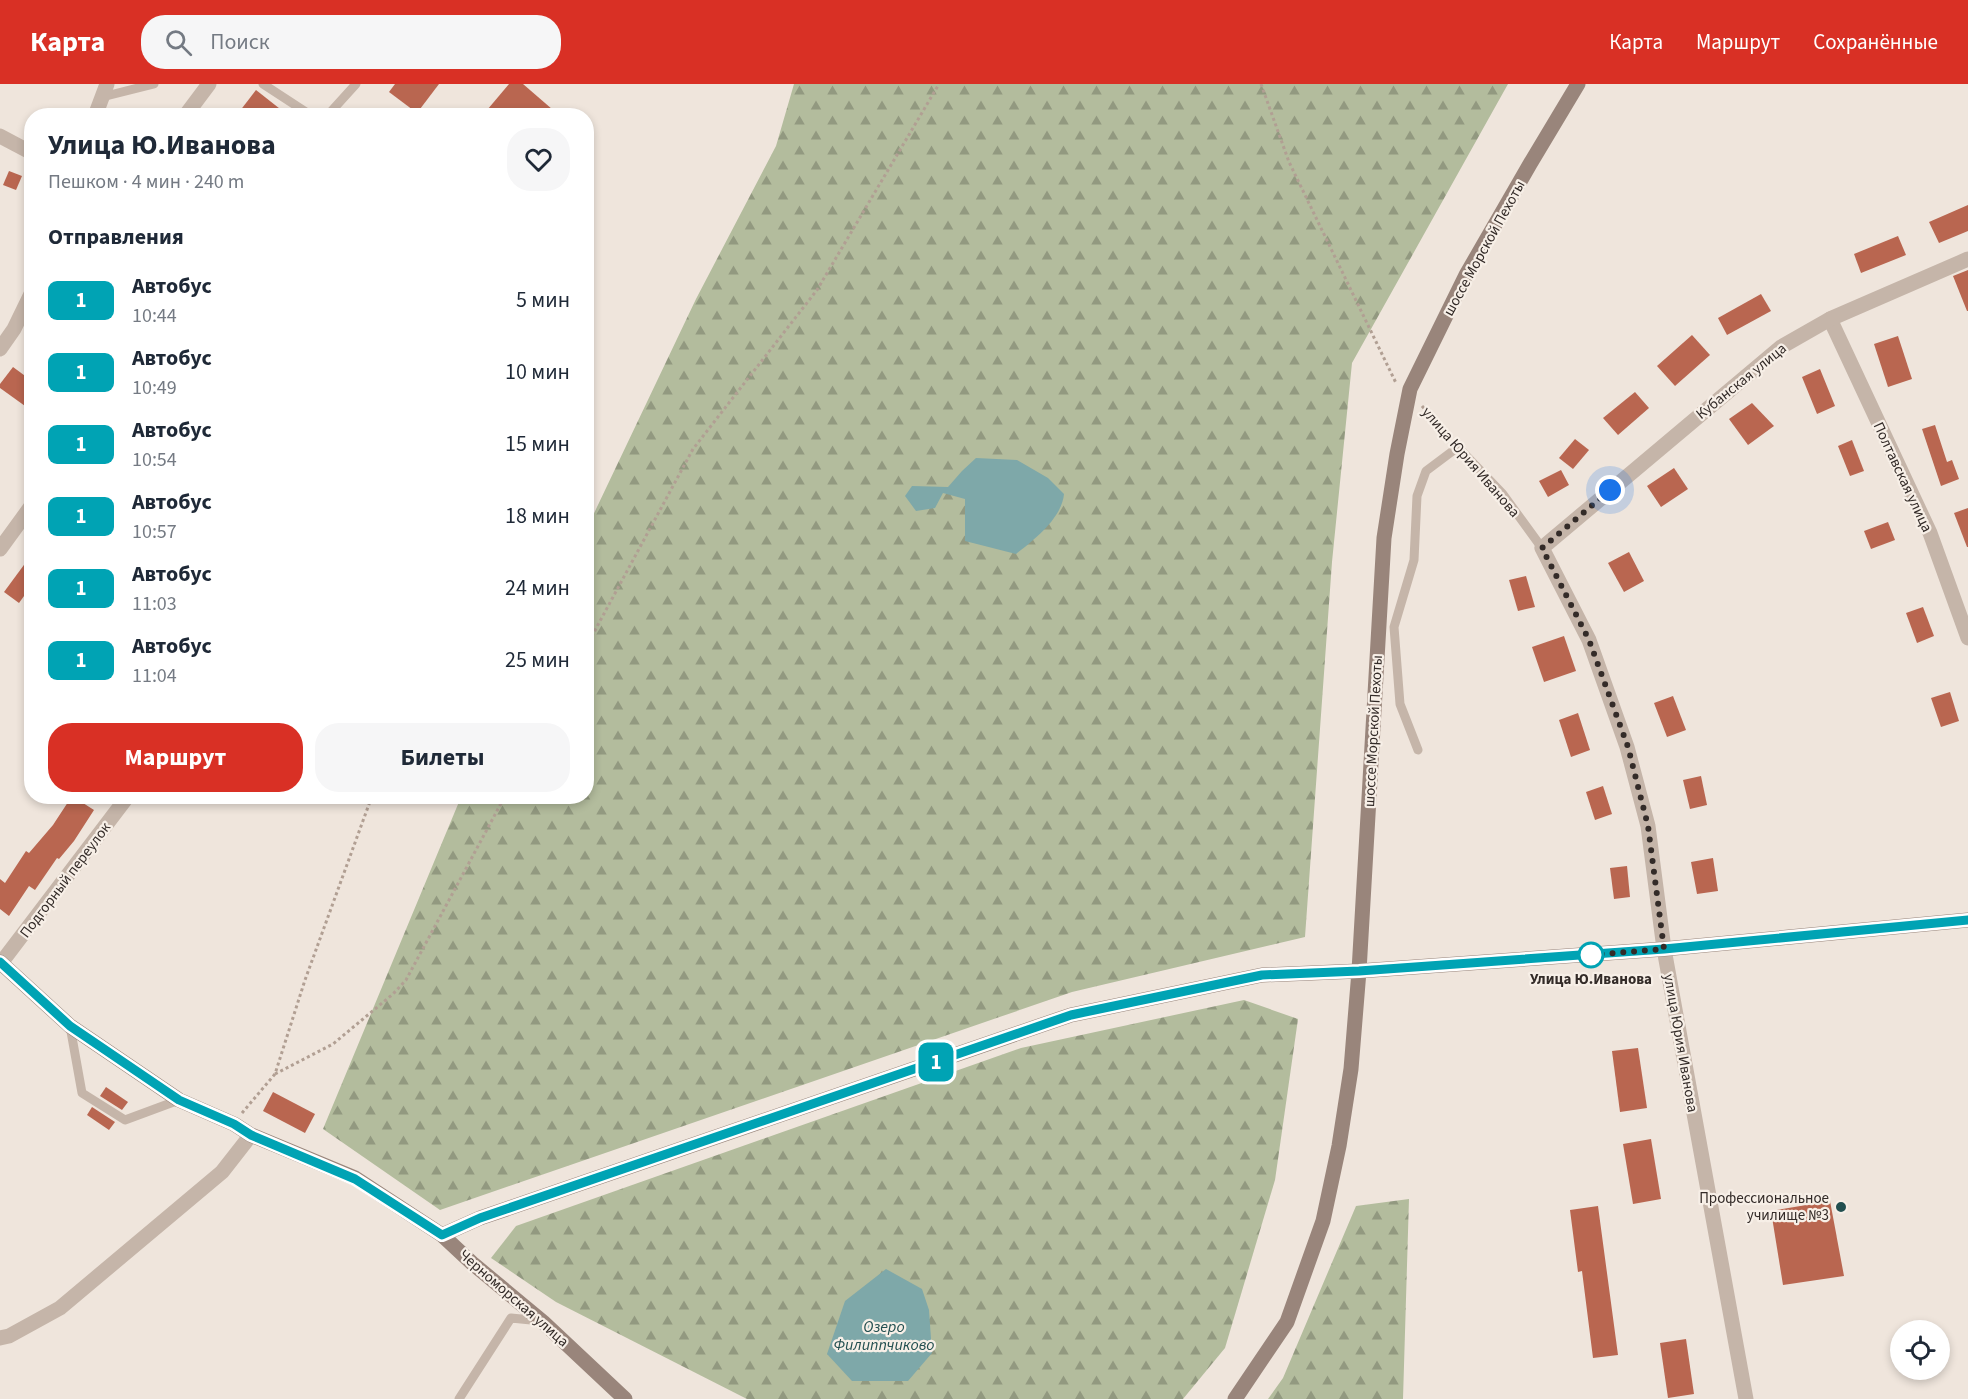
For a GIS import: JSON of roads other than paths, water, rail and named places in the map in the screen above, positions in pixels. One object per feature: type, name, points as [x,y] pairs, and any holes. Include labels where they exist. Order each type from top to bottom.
[{"type":"street","points":[[191,108],[209,84]]},
{"type":"street","name":"шоссе Морской Пехоты","points":[[1235,1399],[1287,1322],[1323,1221],[1339,1146],[1351,1069],[1359,971],[1384,538],[1396,454],[1410,389],[1466,275],[1578,84]]},
{"type":"street","points":[[98,108],[104,91]]},
{"type":"street","points":[[0,136],[24,149]]},
{"type":"street","name":"Кубанская улица","points":[[1542,548],[1781,347],[1830,319],[1968,259]]},
{"type":"street","points":[[0,348],[14,329],[24,308]]},
{"type":"street","name":"Полтавская улица","points":[[1830,319],[1930,534],[1968,638]]},
{"type":"street","points":[[0,549],[24,516]]},
{"type":"street","name":"улица Юрия Иванова","points":[[1542,548],[1589,640],[1628,747],[1648,826],[1664,949],[1746,1399]]},
{"type":"street","name":"Подгорный переулок","points":[[1,962],[122,804]]},
{"type":"street","points":[[442,1235],[480,1218],[1071,1015],[1262,975],[1359,971],[1664,949],[1968,920]]},
{"type":"street","name":"Черноморская улица","points":[[1,962],[70,1026],[179,1100],[234,1124],[251,1135],[355,1179],[442,1235],[543,1322],[626,1399]]},
{"type":"street","points":[[0,1338],[9,1336],[60,1308],[222,1172],[251,1135]]},
{"type":"lane","points":[[104,91],[154,84]]},
{"type":"lane","points":[[263,84],[300,108]]},
{"type":"lane","points":[[334,108],[356,84]]},
{"type":"lane","name":"улица Юрия Иванова","points":[[1418,750],[1400,704],[1394,627],[1414,560],[1417,496],[1426,471],[1458,447],[1502,493],[1542,548]]},
{"type":"lane","points":[[70,1026],[82,1093],[125,1120],[179,1100]]},
{"type":"lane","points":[[459,1399],[511,1318],[543,1322]]},
{"type":"water","points":[[976,458],[1017,460],[1048,478],[1064,494],[1053,520],[1016,554],[965,541],[965,499],[943,493],[935,508],[916,511],[905,496],[912,486],[948,487]]},
{"type":"water","name":"Озеро Филиппчиково","points":[[886,1269],[922,1289],[929,1310],[932,1353],[908,1381],[852,1381],[827,1354],[845,1301]]},
{"type":"place","name":"Улица Ю.Иванова","points":[[1591,955]]},
{"type":"place","name":"Профессиональное училище №3","points":[[1841,1207]]}]
